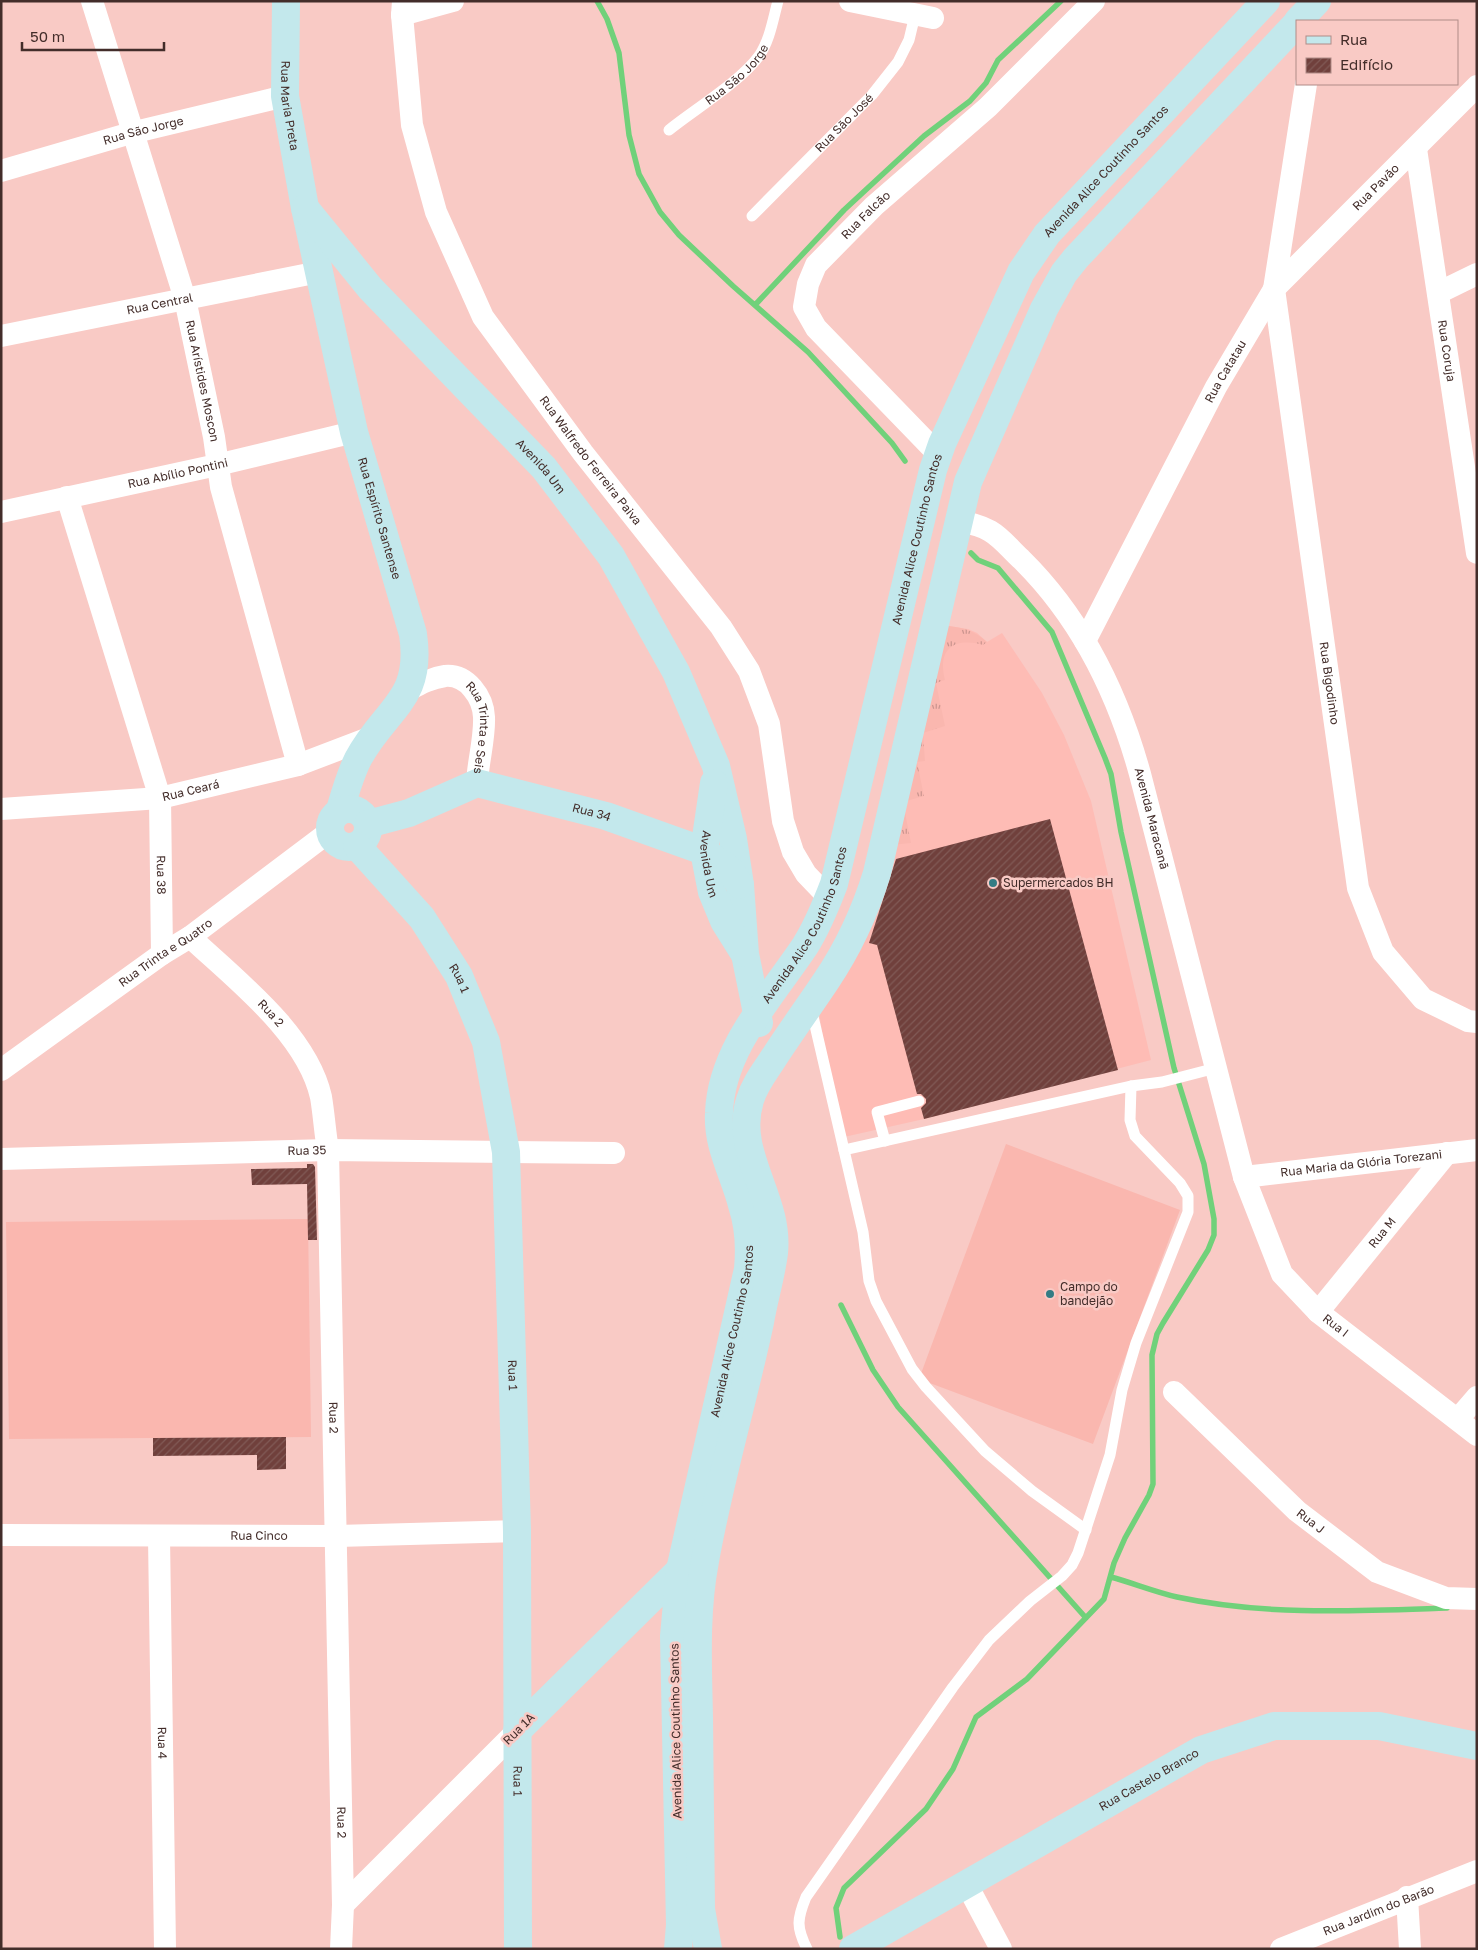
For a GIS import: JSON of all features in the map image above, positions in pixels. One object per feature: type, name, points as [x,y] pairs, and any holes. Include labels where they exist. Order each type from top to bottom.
[{"type":"street","name":"Rua Arístides Moscon","points":[[92,1],[131,133],[185,299],[214,437],[221,486],[298,765]]},
{"type":"street","name":"Rua Maria Preta","points":[[286,1],[285,96],[305,208]]},
{"type":"street","points":[[402,8],[453,1]]},
{"type":"street","points":[[850,1],[924,17]]},
{"type":"street","name":"Avenida Alice Coutinho Santos","points":[[708,1949],[701,1909],[697,1633],[691,1573],[748,1269],[747,1221],[720,1141],[719,1112],[728,1069],[758,1014],[806,944],[829,898],[841,864],[925,496],[938,454],[1010,293],[1033,252],[1047,234],[1266,1]]},
{"type":"street","points":[[1316,20],[1318,1]]},
{"type":"street","name":"Avenida Alice Coutinho Santos","points":[[1300,20],[1318,1]]},
{"type":"street","name":"Rua Falcão","points":[[938,454],[816,328],[804,307],[808,284],[816,265],[874,206],[988,108],[1086,3]]},
{"type":"street","name":"Rua Walfredo Ferreira Paiva","points":[[402,8],[412,125],[436,212],[483,317],[583,453],[721,627],[749,671],[769,724],[783,821],[793,852],[806,874],[829,898]]},
{"type":"street","name":"Avenida Alice Coutinho Santos","points":[[678,1949],[680,1925],[674,1636],[750,1367],[774,1252],[774,1230],[770,1207],[747,1144],[746,1127],[750,1099],[756,1086],[850,942],[864,912],[877,873],[957,521],[976,458],[1044,309],[1064,273],[1090,243],[1296,24]]},
{"type":"street","name":"Rua Catatau","points":[[1085,641],[1216,387],[1274,289],[1306,85]]},
{"type":"street","name":"Rua Pavão","points":[[1274,289],[1477,86]]},
{"type":"street","name":"Rua São Jorge","points":[[1,171],[131,133],[285,96]]},
{"type":"street","name":"Rua Coruja","points":[[1416,149],[1477,553]]},
{"type":"street","name":"Rua Espírito Santense","points":[[305,208],[354,432],[413,634],[415,667],[408,690],[358,758],[335,821]]},
{"type":"street","name":"Avenida Um","points":[[305,208],[370,288],[544,468],[611,556],[676,672],[716,766],[740,884],[745,954],[758,1014],[759,1054],[750,1099]]},
{"type":"street","name":"Rua Central","points":[[1,336],[319,272]]},
{"type":"street","points":[[1438,293],[1477,274]]},
{"type":"street","name":"Rua Bigodinho","points":[[1274,289],[1358,888],[1383,952],[1423,999],[1468,1021],[1477,1022]]},
{"type":"street","name":"Rua Abílio Pontini","points":[[1,512],[217,465],[354,432]]},
{"type":"street","points":[[67,497],[160,798]]},
{"type":"street","name":"Avenida Maracanã","points":[[957,521],[987,529],[1008,546],[1045,585],[1085,641],[1105,677],[1131,741],[1205,1071],[1244,1177]]},
{"type":"street","name":"Rua Trinta e Seis","points":[[363,835],[477,782],[484,718],[483,706],[477,692],[464,682],[447,676],[429,680],[408,690]]},
{"type":"street","name":"Rua Ceará","points":[[1,809],[160,798],[298,765],[374,736]]},
{"type":"street","name":"Avenida Um","points":[[716,766],[704,851],[712,892],[724,921],[745,954]]},
{"type":"street","name":"Rua 34","points":[[477,782],[606,816],[704,851],[729,868],[740,884]]},
{"type":"street","name":"Rua 38","points":[[160,798],[162,954]]},
{"type":"street","points":[[348,808],[357,810],[364,816],[363,835],[349,848],[340,846],[333,840],[335,821],[348,808]]},
{"type":"street","name":"Rua Trinta e Quatro","points":[[1,1070],[162,954],[190,938],[335,821]]},
{"type":"street","name":"Rua 1","points":[[363,835],[422,918],[459,976],[486,1042],[506,1152],[517,1531],[518,1949]]},
{"type":"street","name":"Rua 2","points":[[190,938],[271,1013],[302,1053],[321,1096],[328,1150],[337,1536],[343,1905],[341,1949]]},
{"type":"street","name":"Rua 35","points":[[1,1159],[328,1150],[614,1153]]},
{"type":"street","name":"Rua Maria da Glória Torezani","points":[[1244,1177],[1477,1150]]},
{"type":"street","name":"Rua M","points":[[1318,1312],[1447,1153]]},
{"type":"street","name":"Rua I","points":[[1244,1177],[1282,1274],[1318,1312],[1477,1435]]},
{"type":"street","name":"Rua J","points":[[1174,1392],[1297,1511],[1377,1572],[1446,1598],[1477,1599]]},
{"type":"street","points":[[1458,1419],[1477,1397]]},
{"type":"street","name":"Rua Cinco","points":[[1,1535],[160,1537],[337,1536],[517,1531]]},
{"type":"street","name":"Rua 4","points":[[160,1537],[165,1949]]},
{"type":"street","name":"Rua 1A","points":[[343,1905],[517,1731],[691,1573]]},
{"type":"street","name":"Rua Castelo Branco","points":[[858,1948],[1201,1750],[1274,1726],[1379,1726],[1477,1746]]},
{"type":"street","name":"Rua Jardim do Barão","points":[[1281,1949],[1407,1897],[1477,1871]]},
{"type":"street","points":[[967,1885],[1001,1949]]},
{"type":"street","points":[[1407,1897],[1410,1949]]},
{"type":"lane","name":"Rua São Jorge","points":[[669,130],[744,72],[759,56],[768,39],[778,1]]},
{"type":"lane","name":"Rua São José","points":[[752,216],[872,95],[898,62],[924,17]]},
{"type":"lane","points":[[810,1004],[863,1232],[869,1281],[876,1301],[912,1369],[984,1451],[1032,1491],[1086,1530]]},
{"type":"lane","points":[[844,1150],[1131,1086],[1162,1082],[1205,1071]]},
{"type":"lane","points":[[807,1949],[800,1935],[798,1916],[806,1898],[953,1687],[989,1640],[1030,1601],[1068,1569],[1078,1553],[1110,1455],[1122,1390],[1136,1343],[1188,1212],[1188,1196],[1180,1183],[1135,1136],[1130,1120],[1131,1086]]},
{"type":"lane","points":[[885,1141],[877,1112],[918,1101]]},
{"type":"shaded area","name":"Supermercados BH","points":[[948,626],[968,629],[977,633],[987,642],[1002,633],[1042,693],[1064,735],[1091,801],[1151,1060],[924,1119],[844,1137],[831,1084],[818,1007]]},
{"type":"green space","points":[[948,626],[969,631],[987,642],[983,645],[973,643],[956,644],[946,653],[943,660],[945,680],[936,683],[945,726],[923,733],[925,761],[917,762],[924,796],[903,802],[911,843],[892,845],[944,630]]},
{"type":"green space","name":"Campo do bandejão","points":[[1006,1144],[1180,1210],[1093,1444],[919,1379]]},
{"type":"green space","points":[[308,1219],[311,1437],[9,1439],[6,1222]]},
{"type":"building","points":[[1050,819],[1118,1070],[924,1119],[921,1108],[926,1103],[926,1099],[921,1094],[917,1094],[877,945],[869,943],[896,859]]},
{"type":"building","points":[[307,1164],[313,1164],[315,1167],[317,1240],[308,1240],[307,1184],[252,1185],[251,1169],[307,1168]]},
{"type":"building","points":[[286,1437],[286,1469],[257,1470],[257,1455],[153,1456],[153,1438]]},
{"type":"waterway","points":[[597,1],[607,19],[619,53],[629,135],[639,174],[660,212],[679,235],[808,352],[892,443],[905,461]]},
{"type":"waterway","points":[[755,305],[844,210],[924,136],[970,101],[986,83],[998,60],[1061,1]]},
{"type":"waterway","points":[[840,1937],[836,1908],[844,1888],[926,1809],[953,1769],[976,1717],[1027,1679],[1104,1599],[1114,1563],[1153,1484],[1152,1355],[1157,1334],[1208,1250],[1214,1235],[1214,1219],[1204,1164],[1174,1068],[1121,832],[1111,774],[1052,632],[998,568],[978,560],[971,553]]},
{"type":"waterway","points":[[841,1305],[873,1370],[898,1407],[1086,1618]]},
{"type":"waterway","points":[[1111,1577],[1177,1597],[1244,1607],[1312,1611],[1447,1608]]},
{"type":"place","name":"Supermercados BH","points":[[993,883]]},
{"type":"place","name":"Campo do bandejão","points":[[1050,1294]]}]
